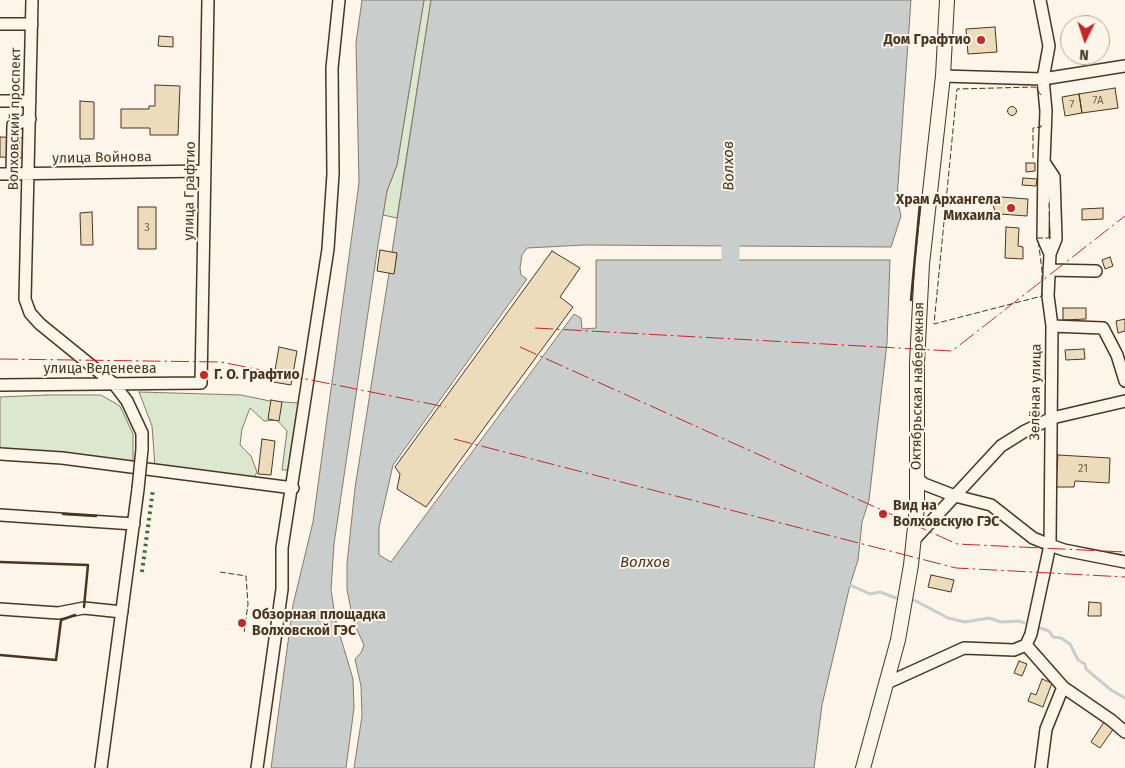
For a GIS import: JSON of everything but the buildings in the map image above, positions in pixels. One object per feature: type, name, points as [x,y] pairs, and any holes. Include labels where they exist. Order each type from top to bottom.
[{"type":"main road","name":"Октябрьская набережная","points":[[863,768],[898,640],[914,540],[917,507],[917,363],[922,264],[943,76],[946,0]]},
{"type":"street","name":"Волховский проспект","points":[[32,0],[25,299],[30,313],[40,324],[114,384]]},
{"type":"street","name":"улица Графтио","points":[[201,383],[208,0]]},
{"type":"street","points":[[257,768],[282,589],[282,548],[293,488],[328,249],[333,174],[332,68],[339,0]]},
{"type":"street","name":"Зелёная улица","points":[[1026,645],[1031,634],[1050,545],[1052,326],[1048,296],[1050,254],[1056,239],[1054,177],[1044,162],[1046,111],[1044,79],[1049,46],[1040,0]]},
{"type":"street","points":[[0,24],[32,24]]},
{"type":"street","points":[[943,76],[1044,79],[1125,66]]},
{"type":"street","points":[[0,102],[30,101]]},
{"type":"street","points":[[6,174],[13,125],[30,118]]},
{"type":"street","name":"улица Войнова","points":[[6,174],[205,171]]},
{"type":"street","points":[[1049,270],[1096,271]]},
{"type":"street","points":[[1052,326],[1103,328],[1117,355],[1125,381]]},
{"type":"street","name":"улица Веденеева","points":[[0,385],[201,383]]},
{"type":"street","points":[[101,768],[134,524],[142,448],[142,433],[136,416],[128,400],[114,384]]},
{"type":"street","points":[[914,540],[1001,446],[1025,431],[1052,418],[1125,401]]},
{"type":"street","points":[[0,454],[62,458],[293,488]]},
{"type":"street","points":[[916,478],[924,484],[954,496],[991,505],[1034,538],[1050,545],[1064,550],[1125,562]]},
{"type":"street","points":[[0,514],[134,524]]},
{"type":"street","points":[[0,609],[58,613],[84,608],[122,612]]},
{"type":"street","points":[[887,683],[964,648],[1014,650],[1026,645],[1063,687],[1112,720],[1125,732]]},
{"type":"street","points":[[1041,768],[1046,729],[1063,687]]},
{"type":"green space","points":[[424,0],[431,0],[397,218],[383,215],[387,191],[397,165]]},
{"type":"green space","points":[[139,392],[241,395],[270,401],[299,403],[291,470],[282,470],[287,431],[277,420],[264,421],[250,408],[242,429],[240,445],[251,456],[257,472],[254,478],[155,467],[152,426]]},
{"type":"green space","points":[[101,395],[120,406],[133,434],[133,461],[0,454],[0,397]]},
{"type":"water","points":[[362,0],[424,0],[397,165],[387,191],[378,245],[334,544],[331,590],[336,622],[353,679],[354,708],[346,768],[271,768],[293,605],[313,522],[359,183],[356,43]]},
{"type":"water","name":"Волхов","points":[[431,0],[911,0],[897,199],[901,216],[891,247],[584,245],[527,248],[522,255],[520,268],[521,275],[527,279],[393,465],[379,527],[379,555],[391,562],[574,314],[581,318],[582,329],[596,328],[596,260],[890,260],[887,343],[869,500],[862,522],[858,560],[850,585],[822,705],[814,768],[354,768],[362,716],[361,686],[355,659],[361,653],[364,645],[353,621],[347,589],[347,564],[355,488],[389,273],[394,273],[397,253],[392,252]]},
{"type":"waterway","name":"Волхов","points":[[730,284],[731,222]]},
{"type":"waterway","points":[[850,585],[870,594],[880,592],[896,598]]},
{"type":"waterway","points":[[914,600],[948,618],[965,622],[989,618],[1001,622],[1020,621],[1024,623]]},
{"type":"waterway","points":[[1040,628],[1049,631],[1053,637],[1061,638],[1070,644],[1078,660],[1085,664],[1086,669],[1111,690],[1125,698]]},
{"type":"hedge","points":[[142,572],[153,489]]},
{"type":"fence","points":[[1041,95],[1035,87],[957,89],[934,324],[1042,296],[1042,271],[1038,238],[1050,238],[1049,201]]},
{"type":"fence","points":[[1033,158],[1033,128],[1041,127],[1041,125]]},
{"type":"fence","points":[[220,572],[246,576],[248,604],[244,633]]},
{"type":"wall","points":[[911,300],[920,203]]},
{"type":"wall","points":[[63,514],[96,516]]},
{"type":"wall","points":[[0,562],[88,565],[84,607]]},
{"type":"wall","points":[[0,655],[56,660],[61,620],[75,615]]},
{"type":"power","points":[[535,328],[952,351],[1125,216]]},
{"type":"power","points":[[520,347],[957,544],[1125,552]]},
{"type":"power","points":[[0,359],[221,362],[446,407]]},
{"type":"power","points":[[454,439],[956,568],[1125,577]]},
{"type":"place","name":"Дом Графтио","points":[[981,40]]},
{"type":"place","name":"Храм Архангела Михаила","points":[[1011,208]]},
{"type":"place","name":"Г. О. Графтио","points":[[204,375]]},
{"type":"place","name":"Вид на Волховскую ГЭС","points":[[883,514]]},
{"type":"place","name":"Обзорная площадка Волховской ГЭС","points":[[242,623]]}]
